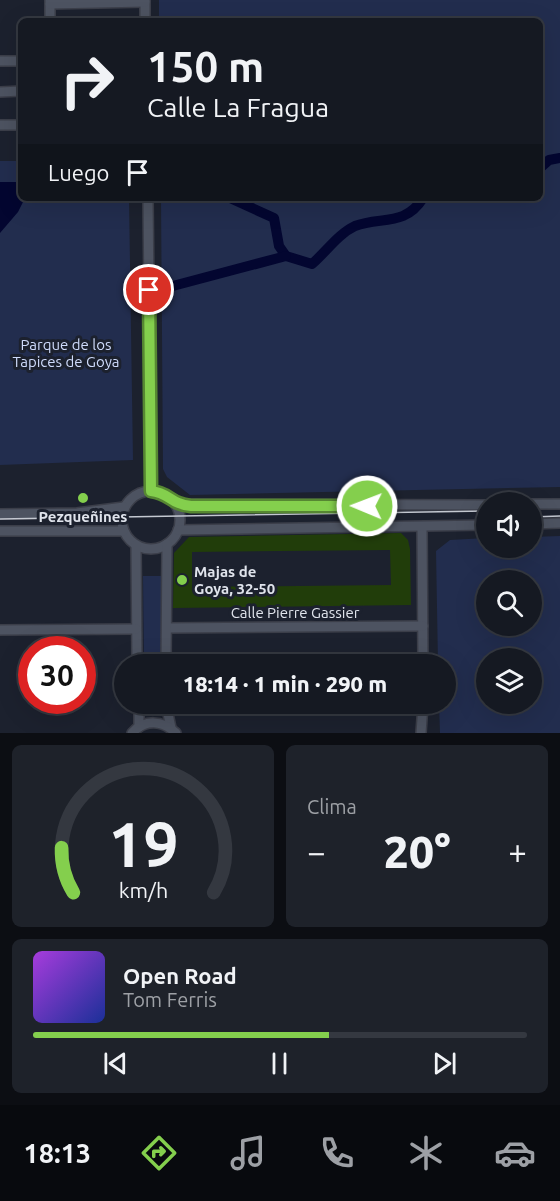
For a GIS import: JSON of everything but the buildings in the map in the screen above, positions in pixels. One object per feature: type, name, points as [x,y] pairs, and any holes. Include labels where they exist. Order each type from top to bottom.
[{"type":"street","points":[[50,18],[50,2],[145,1],[146,18]]},
{"type":"street","points":[[0,61],[18,61]]},
{"type":"street","points":[[0,92],[18,91]]},
{"type":"street","points":[[0,125],[18,125]]},
{"type":"street","points":[[148,201],[151,491]]},
{"type":"street","points":[[151,491],[166,495],[176,504],[180,516],[178,530],[167,544],[151,549],[136,545],[123,531],[121,518],[124,507],[133,496],[151,491]]},
{"type":"street","points":[[176,504],[476,504]]},
{"type":"street","points":[[542,504],[560,504]]},
{"type":"street","points":[[0,514],[77,513],[124,507]]},
{"type":"street","points":[[542,524],[560,523]]},
{"type":"street","points":[[178,530],[476,525]]},
{"type":"street","points":[[422,527],[423,654]]},
{"type":"street","points":[[0,531],[123,531]]},
{"type":"street","points":[[166,654],[167,544]]},
{"type":"street","points":[[136,545],[137,654]]},
{"type":"street","name":"Calle Pierre Gassier","points":[[167,628],[423,626]]},
{"type":"street","points":[[0,630],[136,629]]},
{"type":"street","points":[[137,714],[135,730],[157,723],[173,731]]},
{"type":"street","points":[[169,714],[173,731]]},
{"type":"street","points":[[421,733],[422,714]]},
{"type":"green space","points":[[159,0],[560,0],[560,487],[190,495],[167,477],[163,469],[161,201],[543,201],[543,18],[159,18]]},
{"type":"green space","name":"Parque de los Tapices de Goya","points":[[0,161],[18,161],[18,201],[129,201],[133,460],[0,465]]},
{"type":"green space","points":[[560,536],[560,733],[440,733],[439,714],[456,714],[456,654],[438,654],[436,551],[450,540],[476,539],[476,558],[542,558],[542,537]]},
{"type":"green space","points":[[143,576],[161,576],[161,654],[144,654]]},
{"type":"shaded area","points":[[0,182],[18,182],[18,201],[24,201],[18,212],[0,233]]},
{"type":"waterway","points":[[543,165],[549,160],[560,158]]},
{"type":"waterway","points":[[237,201],[274,218],[279,246],[286,256],[312,264],[349,229],[364,223],[400,217],[416,207],[421,201]]},
{"type":"waterway","points":[[169,287],[286,256]]},
{"type":"tram line","points":[[0,519],[476,511]]},
{"type":"tram line","points":[[542,517],[560,516]]},
{"type":"place","name":"Pezqueñines","points":[[83,498]]},
{"type":"place","name":"Majas de Goya, 32-50","points":[[182,580]]},
{"type":"route","points":[[149,290],[151,491],[166,495],[176,504],[191,506],[367,506]]}]
